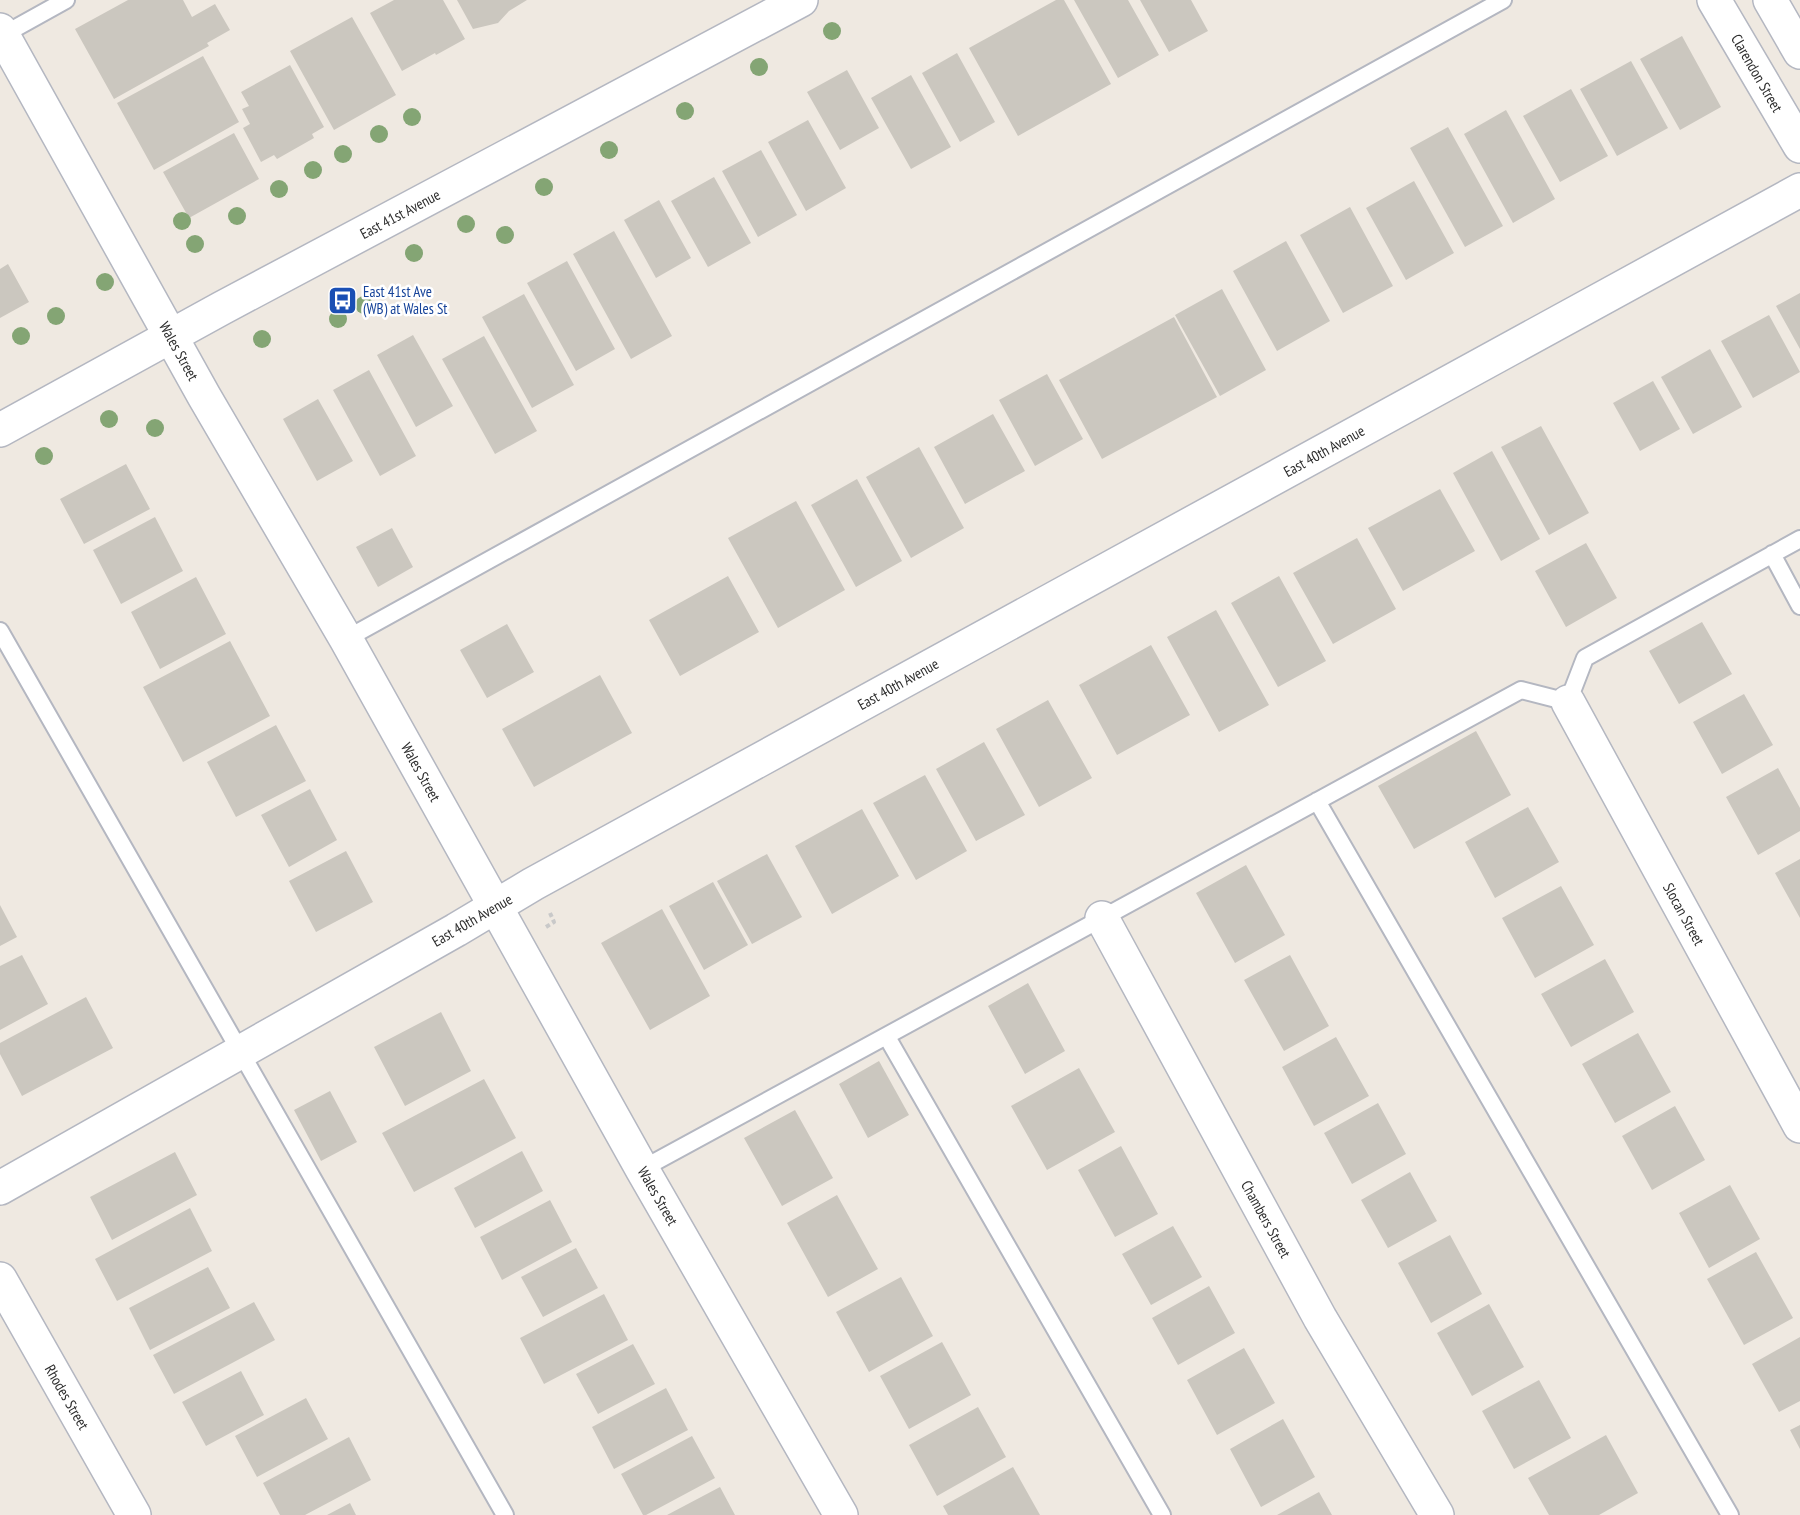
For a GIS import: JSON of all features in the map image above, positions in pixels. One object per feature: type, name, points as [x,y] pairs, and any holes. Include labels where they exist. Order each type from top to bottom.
[{"type":"street","name":"East 41st Avenue","points":[[0,430],[170,336],[801,0]]},
{"type":"street","name":"Clarendon Street","points":[[1714,0],[1800,146]]},
{"type":"street","points":[[1770,0],[1800,52]]},
{"type":"street","name":"Wales Street","points":[[2,32],[170,336],[346,639],[642,1169],[841,1515]]},
{"type":"street","name":"East 40th Avenue","points":[[0,1188],[591,852],[1800,190]]},
{"type":"street","name":"Slocan Street","points":[[1568,702],[1800,1126]]},
{"type":"street","name":"Chambers Street","points":[[1102,918],[1320,1318],[1437,1515]]},
{"type":"street","name":"Rhodes Street","points":[[0,1279],[134,1515]]},
{"type":"lane","points":[[2,32],[66,0]]},
{"type":"lane","points":[[346,639],[1503,0]]},
{"type":"lane","points":[[642,1169],[1521,690],[1568,702],[1584,658],[1800,539]]},
{"type":"lane","points":[[1772,554],[1800,606]]},
{"type":"lane","points":[[0,631],[505,1515]]},
{"type":"lane","points":[[1317,801],[1730,1515]]},
{"type":"lane","points":[[887,1037],[1162,1515]]},
{"type":"building","points":[[128,0],[183,0],[192,17],[215,4],[230,30],[207,43],[209,46],[114,99],[75,29]]},
{"type":"building","points":[[394,0],[443,0],[465,39],[402,71],[370,13]]},
{"type":"building","points":[[457,0],[527,0],[509,11],[498,23],[473,29]]},
{"type":"building","points":[[1056,0],[1064,0],[1111,84],[1018,136],[969,48]]},
{"type":"building","points":[[1074,0],[1128,0],[1159,55],[1118,78]]},
{"type":"building","points":[[1140,0],[1191,0],[1208,31],[1169,52]]},
{"type":"building","points":[[352,17],[396,95],[334,130],[290,51]]},
{"type":"building","points":[[1682,36],[1721,107],[1680,130],[1640,59]]},
{"type":"building","points":[[957,53],[995,122],[960,142],[922,73]]},
{"type":"building","points":[[203,56],[239,122],[154,170],[117,103]]},
{"type":"building","points":[[1631,61],[1668,128],[1617,156],[1580,89]]},
{"type":"building","points":[[290,65],[324,127],[312,134],[314,138],[277,159],[274,155],[261,162],[243,128],[250,124],[242,109],[249,106],[241,92]]},
{"type":"building","points":[[847,70],[879,128],[840,150],[807,92]]},
{"type":"building","points":[[911,75],[951,147],[911,169],[871,98]]},
{"type":"building","points":[[1571,89],[1608,156],[1560,182],[1523,116]]},
{"type":"building","points":[[1506,110],[1555,199],[1513,223],[1464,134]]},
{"type":"building","points":[[808,120],[846,188],[806,211],[768,142]]},
{"type":"building","points":[[1448,127],[1503,226],[1465,247],[1410,148]]},
{"type":"building","points":[[234,133],[259,179],[189,218],[163,172]]},
{"type":"building","points":[[761,150],[797,215],[758,237],[722,171]]},
{"type":"building","points":[[714,177],[751,243],[708,267],[671,201]]},
{"type":"building","points":[[1414,181],[1454,253],[1406,280],[1366,208]]},
{"type":"building","points":[[659,200],[691,258],[656,278],[624,220]]},
{"type":"building","points":[[1350,207],[1393,286],[1343,313],[1300,235]]},
{"type":"building","points":[[614,231],[672,336],[631,359],[573,254]]},
{"type":"building","points":[[1286,241],[1330,321],[1277,351],[1233,271]]},
{"type":"building","points":[[567,261],[615,349],[576,371],[527,283]]},
{"type":"building","points":[[8,264],[29,302],[0,318],[0,269]]},
{"type":"building","points":[[1222,289],[1266,370],[1220,396],[1175,315]]},
{"type":"building","points":[[1800,293],[1800,349],[1776,306]]},
{"type":"building","points":[[524,294],[574,385],[532,408],[482,317]]},
{"type":"building","points":[[1769,315],[1800,372],[1753,398],[1721,341]]},
{"type":"building","points":[[1174,317],[1217,397],[1102,459],[1059,380]]},
{"type":"building","points":[[413,335],[453,406],[416,427],[377,355]]},
{"type":"building","points":[[484,336],[537,431],[495,454],[442,359]]},
{"type":"building","points":[[1710,349],[1742,407],[1693,434],[1661,377]]},
{"type":"building","points":[[369,370],[416,456],[380,476],[333,390]]},
{"type":"building","points":[[1047,374],[1083,439],[1035,466],[999,400]]},
{"type":"building","points":[[1653,381],[1680,429],[1640,451],[1613,403]]},
{"type":"building","points":[[318,399],[353,461],[317,481],[283,419]]},
{"type":"building","points":[[993,414],[1025,471],[965,504],[934,447]]},
{"type":"building","points":[[1541,426],[1589,513],[1549,535],[1501,447]]},
{"type":"building","points":[[919,447],[964,528],[911,558],[866,477]]},
{"type":"building","points":[[1492,451],[1540,539],[1501,561],[1453,473]]},
{"type":"building","points":[[126,464],[150,509],[84,544],[60,499]]},
{"type":"building","points":[[857,479],[902,561],[856,587],[811,505]]},
{"type":"building","points":[[1440,489],[1475,551],[1403,591],[1368,528]]},
{"type":"building","points":[[796,501],[845,590],[778,628],[728,538]]},
{"type":"building","points":[[155,517],[183,571],[121,604],[93,550]]},
{"type":"building","points":[[392,528],[413,567],[378,587],[356,547]]},
{"type":"building","points":[[1357,538],[1396,609],[1333,644],[1293,573]]},
{"type":"building","points":[[1586,543],[1617,598],[1566,627],[1535,571]]},
{"type":"building","points":[[728,576],[759,632],[680,676],[649,620]]},
{"type":"building","points":[[1279,576],[1326,661],[1278,687],[1231,603]]},
{"type":"building","points":[[196,577],[226,634],[160,669],[131,612]]},
{"type":"building","points":[[1216,610],[1269,705],[1219,732],[1167,637]]},
{"type":"building","points":[[1702,622],[1732,674],[1679,704],[1649,651]]},
{"type":"building","points":[[507,624],[534,672],[487,698],[460,650]]},
{"type":"building","points":[[230,641],[270,716],[183,762],[143,687]]},
{"type":"building","points":[[1151,645],[1190,715],[1117,755],[1079,685]]},
{"type":"building","points":[[600,675],[632,733],[534,787],[502,729]]},
{"type":"building","points":[[1744,694],[1773,745],[1722,774],[1693,722]]},
{"type":"building","points":[[1048,700],[1092,778],[1039,807],[996,729]]},
{"type":"building","points":[[276,725],[306,781],[236,817],[207,762]]},
{"type":"building","points":[[1476,731],[1511,795],[1414,849],[1378,786]]},
{"type":"building","points":[[984,742],[1025,815],[976,841],[936,769]]},
{"type":"building","points":[[1778,768],[1800,808],[1800,831],[1758,855],[1726,797]]},
{"type":"building","points":[[925,775],[967,851],[916,880],[873,803]]},
{"type":"building","points":[[310,789],[337,840],[289,867],[261,815]]},
{"type":"building","points":[[1528,807],[1559,862],[1495,898],[1465,842]]},
{"type":"building","points":[[862,809],[899,876],[832,914],[795,846]]},
{"type":"building","points":[[346,851],[373,902],[316,932],[289,881]]},
{"type":"building","points":[[767,854],[802,917],[752,944],[717,881]]},
{"type":"building","points":[[1800,859],[1800,918],[1775,873]]},
{"type":"building","points":[[1246,865],[1285,935],[1235,963],[1196,893]]},
{"type":"building","points":[[713,882],[748,945],[704,970],[669,906]]},
{"type":"building","points":[[1561,886],[1594,945],[1535,978],[1502,918]]},
{"type":"building","points":[[0,905],[17,937],[0,946]]},
{"type":"building","points":[[662,909],[710,996],[650,1030],[601,943]]},
{"type":"building","points":[[22,955],[48,1004],[0,1030],[0,966]]},
{"type":"building","points":[[1290,955],[1329,1026],[1284,1051],[1244,980]]},
{"type":"building","points":[[1605,959],[1634,1012],[1571,1047],[1541,994]]},
{"type":"building","points":[[1028,983],[1065,1051],[1025,1074],[988,1006]]},
{"type":"building","points":[[86,997],[113,1048],[22,1096],[0,1054],[0,1043]]},
{"type":"building","points":[[441,1012],[471,1071],[405,1106],[374,1047]]},
{"type":"building","points":[[1638,1033],[1671,1092],[1615,1123],[1582,1064]]},
{"type":"building","points":[[1336,1037],[1369,1096],[1314,1126],[1282,1067]]},
{"type":"building","points":[[879,1061],[909,1115],[868,1138],[839,1084]]},
{"type":"building","points":[[1079,1068],[1115,1132],[1047,1170],[1011,1106]]},
{"type":"building","points":[[484,1079],[516,1138],[414,1192],[382,1133]]},
{"type":"building","points":[[330,1091],[357,1142],[321,1161],[294,1110]]},
{"type":"building","points":[[1378,1103],[1406,1154],[1352,1184],[1324,1133]]},
{"type":"building","points":[[1675,1106],[1705,1160],[1652,1190],[1622,1136]]},
{"type":"building","points":[[795,1110],[833,1178],[782,1206],[744,1138]]},
{"type":"building","points":[[1121,1146],[1158,1214],[1115,1237],[1078,1170]]},
{"type":"building","points":[[522,1151],[543,1191],[475,1228],[454,1188]]},
{"type":"building","points":[[175,1152],[197,1195],[112,1240],[90,1197]]},
{"type":"building","points":[[1410,1172],[1437,1221],[1388,1248],[1361,1200]]},
{"type":"building","points":[[1730,1185],[1760,1239],[1709,1268],[1679,1213]]},
{"type":"building","points":[[837,1195],[878,1269],[828,1297],[787,1223]]},
{"type":"building","points":[[550,1200],[572,1242],[502,1280],[480,1237]]},
{"type":"building","points":[[190,1208],[212,1251],[117,1301],[95,1259]]},
{"type":"building","points":[[1173,1226],[1202,1277],[1151,1305],[1122,1254]]},
{"type":"building","points":[[1450,1235],[1482,1294],[1431,1323],[1398,1263]]},
{"type":"building","points":[[576,1248],[598,1288],[543,1317],[521,1277]]},
{"type":"building","points":[[1756,1252],[1793,1318],[1744,1345],[1707,1279]]},
{"type":"building","points":[[208,1267],[230,1308],[150,1350],[129,1308]]},
{"type":"building","points":[[901,1277],[933,1336],[869,1372],[836,1312]]},
{"type":"building","points":[[1209,1286],[1235,1333],[1178,1365],[1152,1318]]},
{"type":"building","points":[[604,1294],[628,1340],[544,1384],[520,1338]]},
{"type":"building","points":[[254,1302],[275,1340],[174,1394],[153,1355]]},
{"type":"building","points":[[1489,1304],[1524,1367],[1472,1396],[1437,1333]]},
{"type":"building","points":[[1800,1337],[1800,1401],[1779,1412],[1752,1364]]},
{"type":"building","points":[[942,1342],[971,1395],[909,1429],[880,1376]]},
{"type":"building","points":[[633,1344],[655,1384],[598,1414],[576,1374]]},
{"type":"building","points":[[1244,1348],[1275,1403],[1217,1435],[1187,1380]]},
{"type":"building","points":[[241,1371],[264,1415],[206,1446],[182,1402]]},
{"type":"building","points":[[1539,1380],[1571,1438],[1514,1469],[1482,1411]]},
{"type":"building","points":[[666,1388],[688,1430],[614,1469],[592,1427]]},
{"type":"building","points":[[306,1398],[328,1439],[257,1477],[235,1436]]},
{"type":"building","points":[[978,1407],[1006,1457],[937,1496],[909,1445]]},
{"type":"building","points":[[1283,1419],[1315,1477],[1261,1507],[1230,1449]]},
{"type":"building","points":[[1800,1425],[1800,1449],[1790,1430]]},
{"type":"building","points":[[1606,1435],[1638,1493],[1599,1515],[1549,1515],[1528,1478]]},
{"type":"building","points":[[692,1436],[715,1478],[643,1515],[621,1474]]},
{"type":"building","points":[[349,1437],[371,1480],[305,1515],[280,1515],[263,1483]]},
{"type":"building","points":[[1013,1467],[1040,1515],[948,1515],[943,1506]]},
{"type":"building","points":[[720,1487],[735,1515],[667,1515]]},
{"type":"building","points":[[1319,1492],[1332,1515],[1277,1515]]},
{"type":"building","points":[[350,1503],[356,1515],[327,1515]]},
{"type":"place","name":"East 41st Ave (WB) at Wales St","points":[[342,300]]}]
